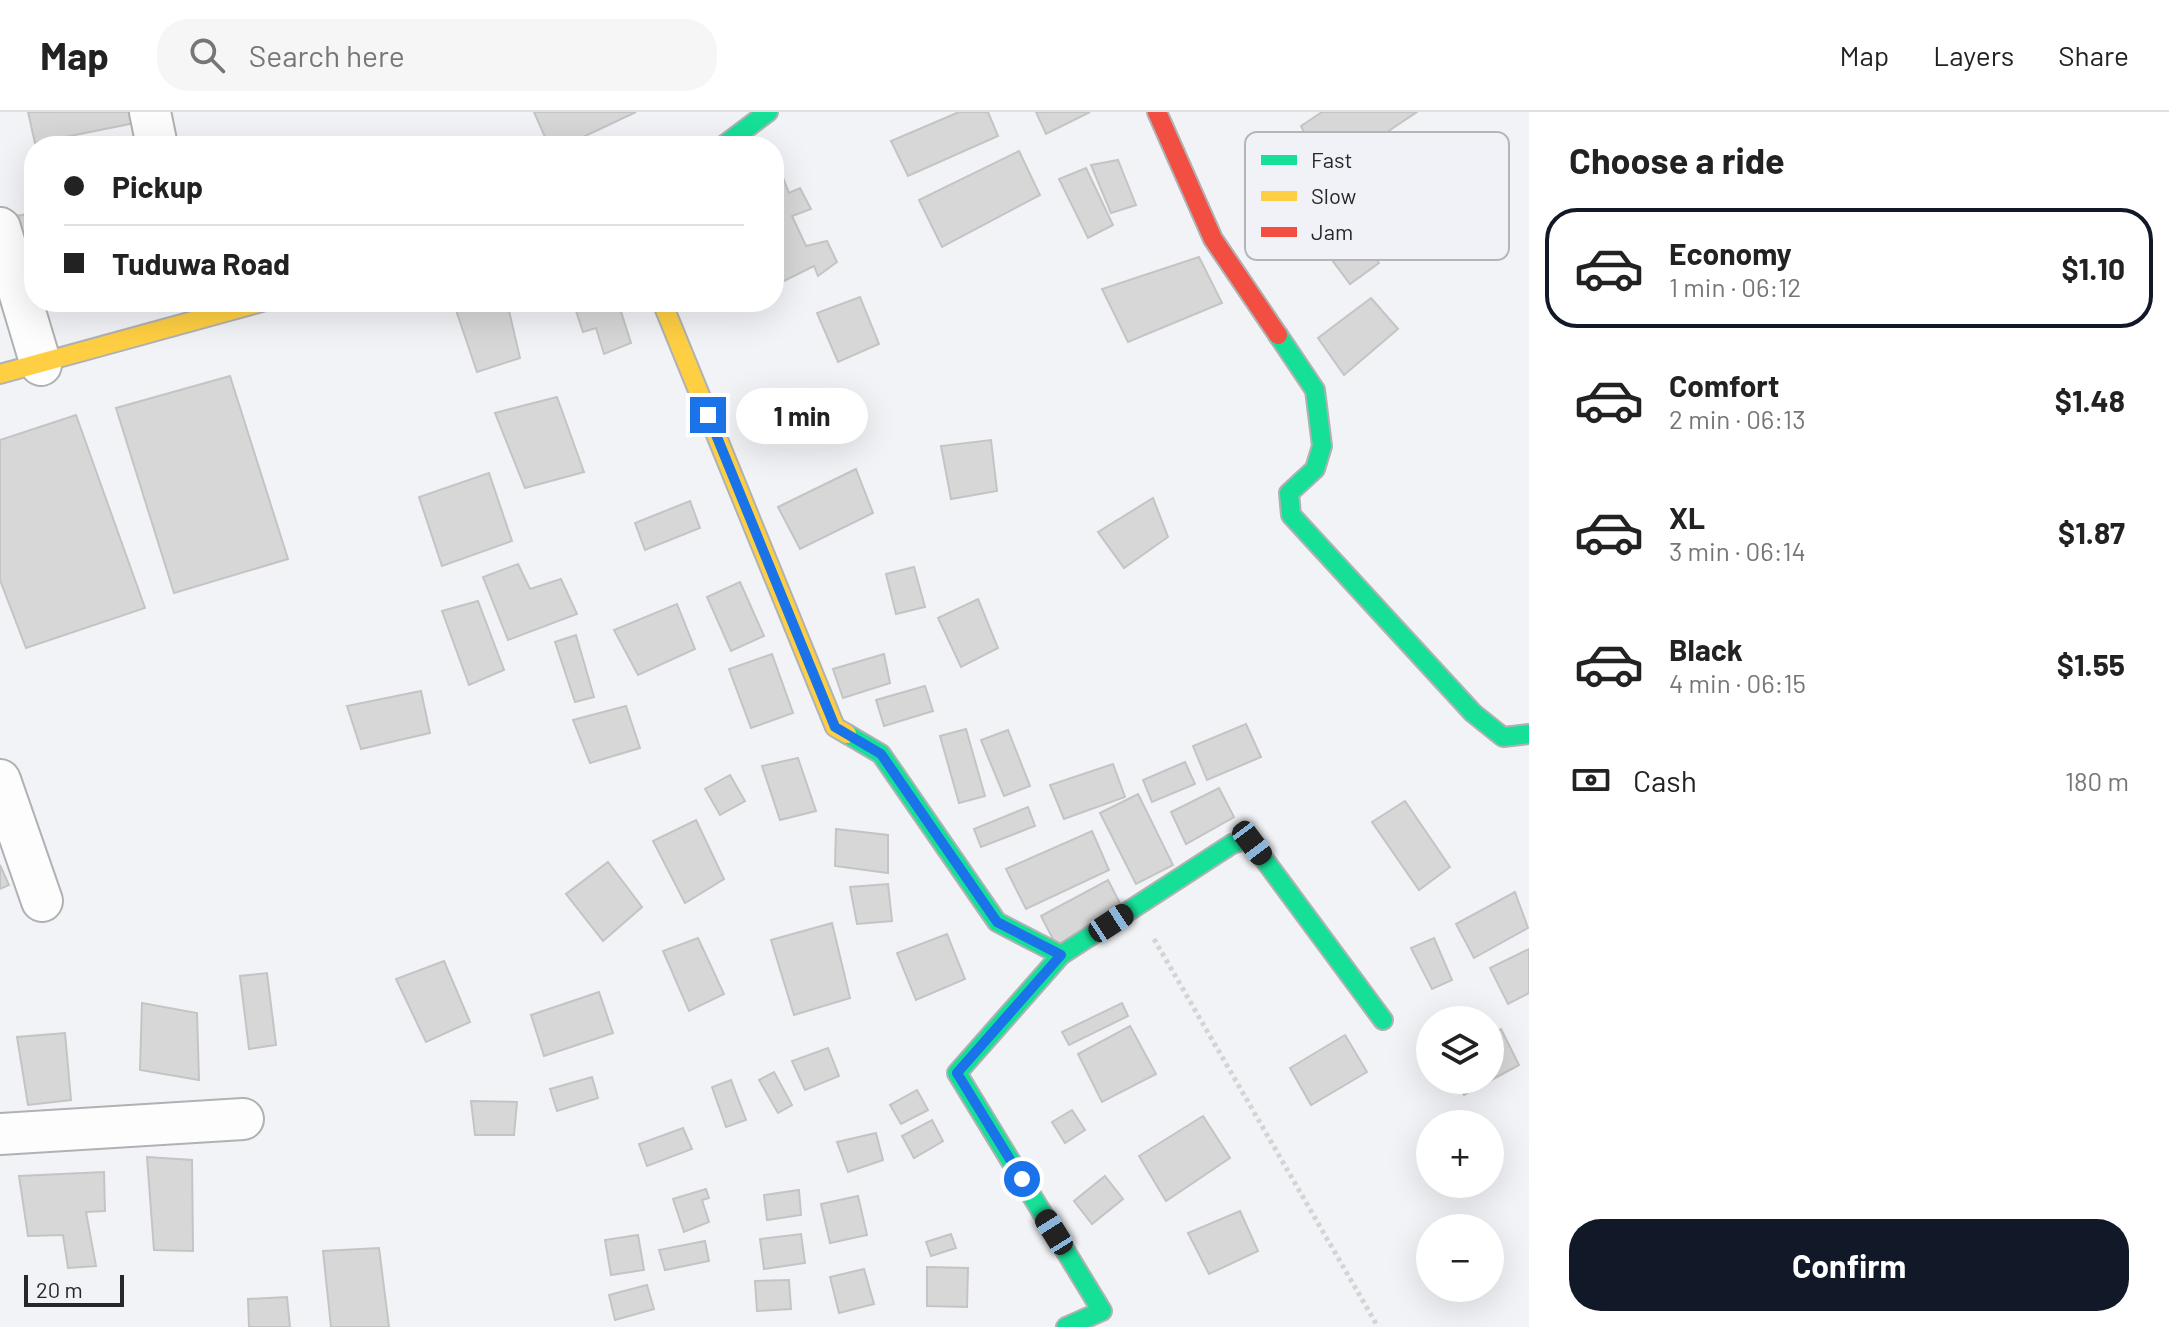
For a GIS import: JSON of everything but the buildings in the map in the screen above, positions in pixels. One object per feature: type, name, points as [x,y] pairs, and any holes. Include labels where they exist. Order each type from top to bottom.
[{"type":"street","points":[[150,112],[155,136]]},
{"type":"street","points":[[736,136],[768,112]]},
{"type":"street","points":[[1157,112],[1213,239],[1315,390],[1322,446],[1315,469],[1289,493],[1291,515],[1473,713],[1503,737],[1529,734]]},
{"type":"street","points":[[0,228],[24,308]]},
{"type":"street","points":[[25,312],[41,365]]},
{"type":"street","points":[[0,374],[41,365],[194,312]]},
{"type":"street","points":[[666,312],[835,727],[881,754],[997,922],[1061,955]]},
{"type":"street","points":[[0,780],[42,901]]},
{"type":"street","points":[[1066,1327],[1102,1311],[957,1073],[1061,955],[1232,844],[1244,840],[1252,843],[1383,1020]]},
{"type":"street","points":[[0,1134],[243,1119]]},
{"type":"path","points":[[1136,907],[1378,1327]]},
{"type":"traffic: fast","points":[[736,136],[768,112]]},
{"type":"traffic: fast","points":[[1278,335],[1315,390],[1322,446],[1315,469],[1289,493],[1291,515],[1473,713],[1503,737],[1529,734]]},
{"type":"traffic: fast","points":[[847,734],[881,754],[997,922],[1061,955],[1232,844],[1244,840],[1252,843],[1383,1020]]},
{"type":"traffic: fast","points":[[1061,955],[957,1073],[1102,1311],[1066,1327]]},
{"type":"traffic: slow","points":[[0,374],[226,312]]},
{"type":"traffic: slow","points":[[666,312],[835,727],[847,734]]},
{"type":"traffic: jam","points":[[1157,112],[1213,239],[1278,335]]},
{"type":"route","points":[[708,415],[835,727],[881,754],[997,922],[1061,955],[957,1073],[1022,1179]]}]
